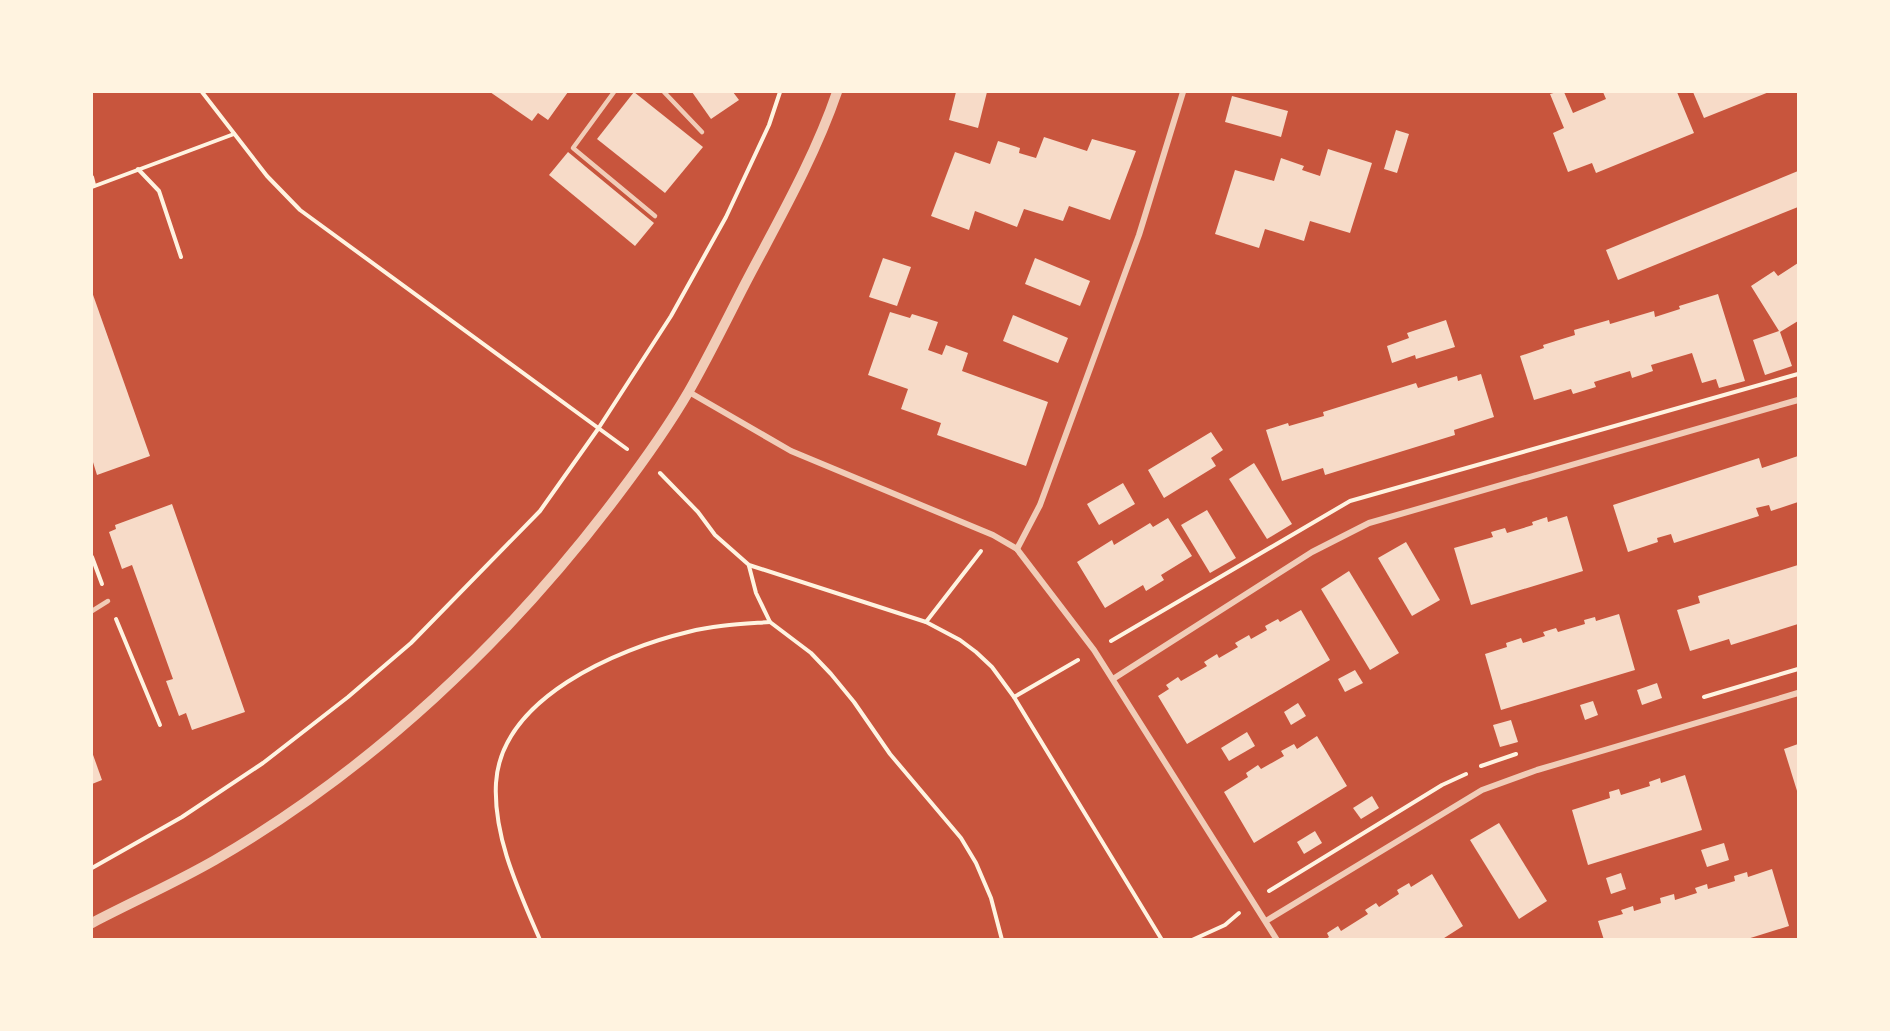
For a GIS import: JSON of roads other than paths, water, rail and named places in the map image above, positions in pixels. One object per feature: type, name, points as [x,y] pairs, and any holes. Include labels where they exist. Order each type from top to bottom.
[{"type":"street","points":[[92,923],[215,860],[315,795],[400,729],[520,614],[581,543],[643,461],[689,392],[793,192],[826,122],[837,92]]},
{"type":"street","points":[[1017,549],[1040,505],[1139,235],[1183,92]]},
{"type":"street","points":[[689,392],[791,451],[993,535],[1017,549],[1094,650],[1277,939]]},
{"type":"street","points":[[1113,679],[1312,552],[1369,524],[1798,400]]},
{"type":"street","points":[[1266,921],[1482,790],[1537,771],[1798,693]]},
{"type":"lane","points":[[614,92],[573,148],[655,216]]},
{"type":"lane","points":[[664,92],[702,132]]},
{"type":"lane","points":[[92,610],[108,601]]}]
